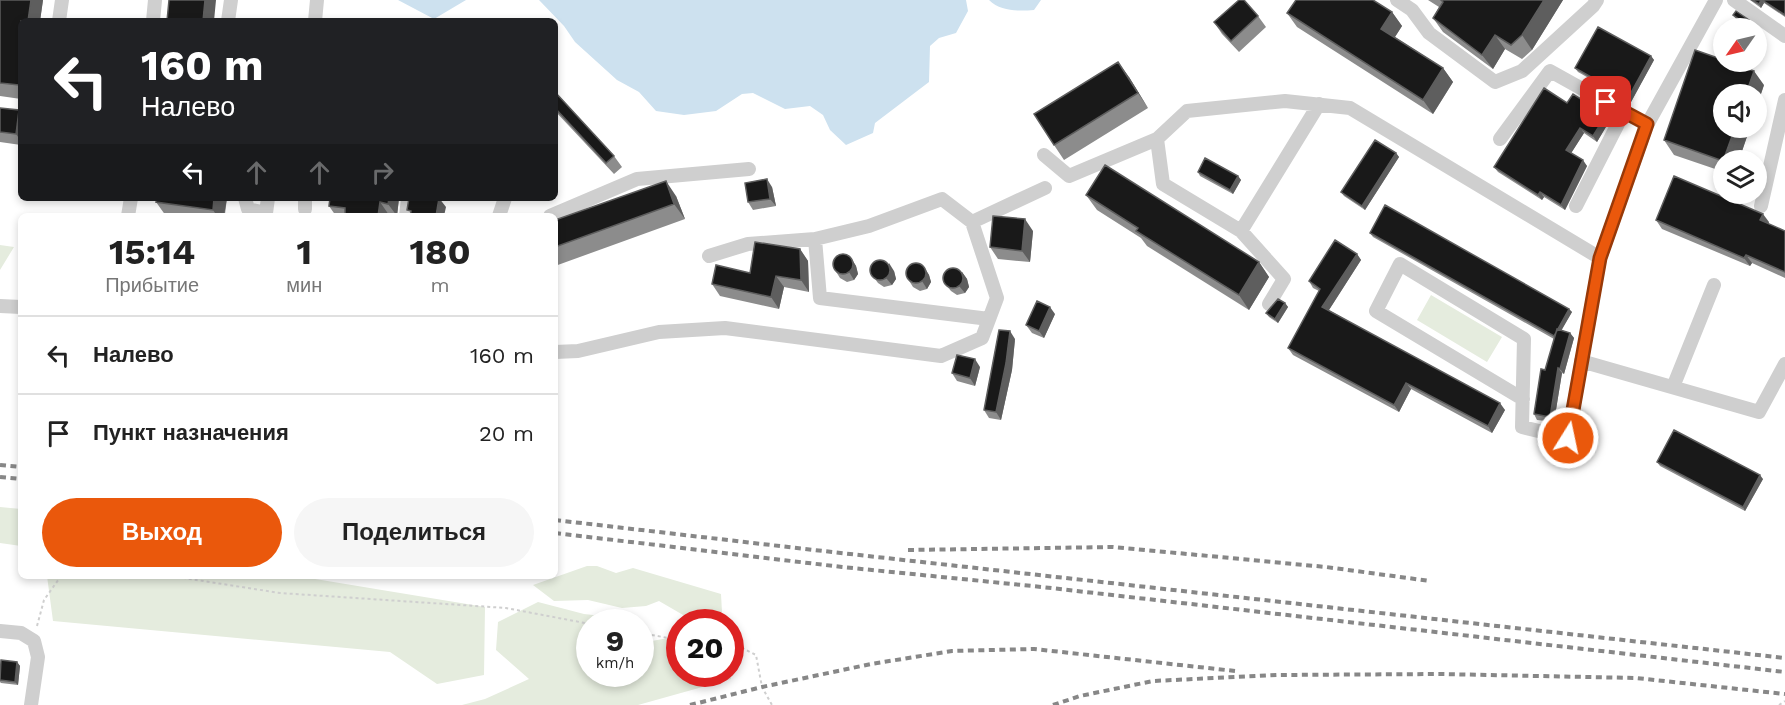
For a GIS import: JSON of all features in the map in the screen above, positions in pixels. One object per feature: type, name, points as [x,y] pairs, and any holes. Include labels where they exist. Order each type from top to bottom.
[{"type":"street","points":[[59,18],[62,0]]},
{"type":"street","points":[[153,18],[155,0]]},
{"type":"street","points":[[228,18],[231,0]]},
{"type":"street","points":[[315,18],[317,0]]},
{"type":"street","points":[[1397,0],[1412,10],[1429,33],[1495,82],[1522,71],[1597,0]]},
{"type":"street","points":[[1523,399],[1376,311],[1400,264],[1524,339],[1523,399],[1522,427],[1568,438],[1600,258],[1647,124],[1716,0]]},
{"type":"street","points":[[1734,0],[1785,36]]},
{"type":"street","points":[[1500,139],[1550,71],[1647,124]]},
{"type":"street","points":[[1761,206],[1785,100]]},
{"type":"street","points":[[1044,155],[1069,176],[1157,139],[1187,111],[1285,101],[1350,108],[1600,258]]},
{"type":"street","points":[[1241,231],[1319,105]]},
{"type":"street","points":[[1576,206],[1624,112]]},
{"type":"street","points":[[1157,139],[1163,184],[1241,231],[1284,279],[1269,304]]},
{"type":"street","points":[[557,213],[636,179],[749,169]]},
{"type":"street","points":[[972,222],[1045,188]]},
{"type":"street","points":[[558,352],[578,351],[659,332],[725,328],[941,356],[982,338],[997,298],[972,222],[942,199],[869,226],[814,239],[748,244],[709,256]]},
{"type":"street","points":[[246,201],[248,209],[266,213]]},
{"type":"street","points":[[814,239],[820,298],[989,319]]},
{"type":"street","points":[[1673,387],[1714,285]]},
{"type":"street","points":[[0,306],[18,307]]},
{"type":"street","points":[[1581,361],[1759,412],[1785,364]]},
{"type":"street","points":[[0,631],[21,633],[34,641],[39,657],[31,705]]},
{"type":"path","points":[[34,641],[44,600],[59,579]]},
{"type":"path","points":[[190,579],[280,593],[506,608],[576,621]]},
{"type":"path","points":[[744,649],[756,655],[762,687],[772,705]]},
{"type":"path","points":[[1779,705],[1785,701]]},
{"type":"shaded area","points":[[0,245],[14,247],[0,270]]},
{"type":"shaded area","points":[[1431,295],[1502,337],[1487,362],[1417,320]]},
{"type":"shaded area","points":[[0,507],[18,509],[18,546],[0,543]]},
{"type":"shaded area","points":[[587,566],[597,566],[616,573],[633,568],[721,594],[722,609],[673,609],[659,601],[646,606],[622,608],[588,600],[554,601],[533,585],[550,579],[558,579],[558,576]]},
{"type":"shaded area","points":[[47,579],[315,579],[485,607],[484,675],[437,684],[390,652],[53,621]]},
{"type":"shaded area","points":[[538,602],[576,612],[576,687],[654,687],[654,641],[666,638],[666,687],[702,687],[638,705],[462,705],[485,699],[529,679],[496,650],[498,622]]},
{"type":"water","points":[[398,0],[466,0],[432,18]]},
{"type":"water","points":[[539,0],[966,0],[968,11],[956,33],[939,38],[930,46],[929,82],[875,123],[873,133],[846,145],[830,130],[823,115],[810,106],[785,109],[753,93],[742,94],[716,111],[684,115],[656,111],[639,92],[617,80],[575,42]]},
{"type":"water","points":[[989,0],[1041,0],[1034,10],[1022,11],[999,7]]},
{"type":"building","points":[[0,0],[31,0],[28,18],[18,18],[18,85],[0,83]]},
{"type":"building","points":[[169,0],[205,0],[203,18],[167,18]]},
{"type":"building","points":[[1239,0],[1244,0],[1258,16],[1231,41],[1214,22]]},
{"type":"building","points":[[1296,0],[1373,0],[1392,12],[1381,29],[1443,68],[1423,100],[1287,13]]},
{"type":"building","points":[[1441,0],[1544,0],[1522,35],[1511,45],[1495,35],[1482,55],[1433,18],[1443,2]]},
{"type":"building","points":[[1762,0],[1785,0],[1785,15]]},
{"type":"building","points":[[1736,11],[1746,18],[1737,18],[1733,15]]},
{"type":"building","points":[[1598,27],[1651,56],[1628,98],[1575,68]]},
{"type":"building","points":[[1695,50],[1713,56],[1713,72],[1754,72],[1749,84],[1713,84],[1713,138],[1731,138],[1727,150],[1713,150],[1713,157],[1664,140]]},
{"type":"building","points":[[1118,62],[1138,93],[1054,145],[1034,114]]},
{"type":"building","points":[[1544,88],[1567,103],[1573,94],[1606,115],[1593,136],[1580,128],[1566,150],[1583,160],[1561,205],[1540,192],[1538,195],[1494,167]]},
{"type":"building","points":[[558,95],[614,156],[606,163],[558,111]]},
{"type":"building","points":[[0,108],[18,110],[16,134],[0,132]]},
{"type":"building","points":[[1375,140],[1396,153],[1362,206],[1341,192]]},
{"type":"building","points":[[1205,158],[1238,176],[1230,190],[1198,172]]},
{"type":"building","points":[[1105,165],[1259,262],[1239,295],[1136,231],[1138,228],[1086,195]]},
{"type":"building","points":[[1674,176],[1713,193],[1713,204],[1740,204],[1763,214],[1760,220],[1785,231],[1785,272],[1746,255],[1744,258],[1656,220]]},
{"type":"building","points":[[767,179],[770,199],[748,202],[745,183]]},
{"type":"building","points":[[666,181],[674,204],[558,246],[558,219]]},
{"type":"building","points":[[156,201],[214,201],[213,210]]},
{"type":"building","points":[[330,201],[388,201],[388,204],[380,202],[378,213],[345,213],[345,208],[329,206]]},
{"type":"building","points":[[408,201],[438,201],[436,213],[411,213],[407,210]]},
{"type":"building","points":[[1385,205],[1569,309],[1554,336],[1370,233]]},
{"type":"building","points":[[993,216],[1025,219],[1022,251],[990,247]]},
{"type":"building","points":[[1335,240],[1357,254],[1322,307],[1500,403],[1488,426],[1406,383],[1394,405],[1288,348],[1320,289],[1309,281]]},
{"type":"building","points":[[755,242],[800,249],[801,280],[776,276],[771,297],[712,284],[716,265],[750,273]]},
{"type":"building","points":[[843,254],[850,257],[853,264],[850,271],[843,274],[836,271],[833,264],[836,257]]},
{"type":"building","points":[[880,260],[887,263],[890,270],[887,277],[880,280],[873,277],[870,270],[873,263]]},
{"type":"building","points":[[916,263],[923,266],[926,273],[923,280],[916,283],[909,280],[906,273],[909,266]]},
{"type":"building","points":[[953,268],[960,271],[963,278],[960,285],[953,288],[946,285],[943,278],[946,271]]},
{"type":"building","points":[[1278,299],[1285,303],[1275,319],[1266,313]]},
{"type":"building","points":[[1037,301],[1050,307],[1039,331],[1026,325]]},
{"type":"building","points":[[1557,329],[1570,333],[1560,369],[1558,368],[1550,417],[1534,414],[1541,369],[1545,370]]},
{"type":"building","points":[[999,330],[1010,331],[996,412],[984,410]]},
{"type":"building","points":[[957,355],[975,359],[970,378],[952,373]]},
{"type":"building","points":[[1674,430],[1760,475],[1743,507],[1657,462]]},
{"type":"building","points":[[1,660],[17,662],[15,682],[0,680]]},
{"type":"railway","points":[[0,465],[18,467]]},
{"type":"railway","points":[[0,477],[18,479]]},
{"type":"railway","points":[[558,520],[1785,658]]},
{"type":"railway","points":[[558,533],[1785,672]]},
{"type":"railway","points":[[908,550],[1113,547],[1326,567],[1430,581]]},
{"type":"railway","points":[[690,705],[871,664],[952,651],[1034,649],[1235,671]]},
{"type":"railway","points":[[1053,705],[1080,696],[1153,681],[1277,675],[1440,674],[1636,678],[1785,694]]},
{"type":"route","points":[[1568,438],[1600,258],[1647,124],[1606,102]]}]
